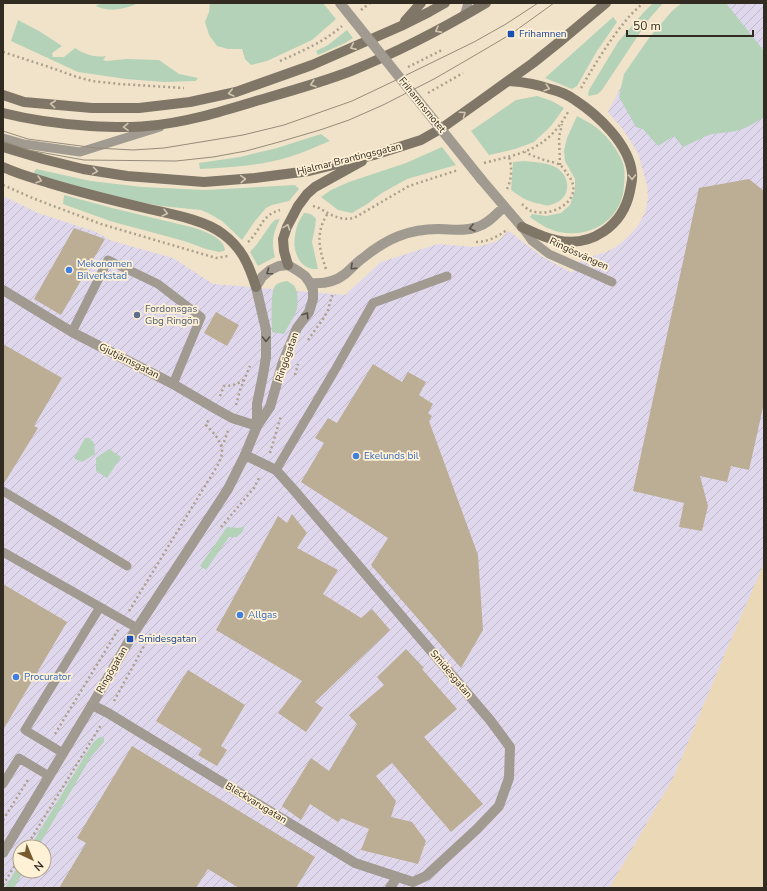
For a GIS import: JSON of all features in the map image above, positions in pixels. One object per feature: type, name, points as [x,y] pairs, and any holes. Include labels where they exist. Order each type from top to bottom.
[{"type":"main road","points":[[401,26],[421,3]]},
{"type":"main road","points":[[3,95],[24,102],[92,108],[139,108],[190,102],[236,92],[312,65],[401,26],[445,3]]},
{"type":"main road","points":[[3,113],[63,124],[114,128],[178,122],[221,112],[350,71],[416,42],[486,3]]},
{"type":"main road","name":"Hjalmar Brantingsgatan","points":[[3,147],[42,159],[83,169],[127,176],[204,182],[255,178],[309,171],[374,155],[421,140],[442,128],[508,81],[558,43],[606,3]]},
{"type":"main road","points":[[508,81],[534,84],[550,88],[574,99],[590,111],[618,141],[630,162],[632,173],[630,190],[625,208],[613,225],[603,233],[589,239],[574,242],[556,241],[519,224]]},
{"type":"main road","points":[[288,265],[284,251],[283,239],[292,215],[306,194],[315,187],[374,155]]},
{"type":"main road","points":[[3,167],[17,174],[75,191],[203,223],[222,233],[240,249],[250,269],[256,287]]},
{"type":"street","name":"Frihamnsmotet","points":[[340,3],[481,179],[519,224]]},
{"type":"street","points":[[256,287],[262,277],[270,270],[279,266],[288,265],[298,271],[310,283],[320,284],[330,282],[344,275],[372,250],[399,236],[419,230],[466,230],[478,227],[504,207]]},
{"type":"street","name":"Ringögatan","points":[[3,853],[137,628],[228,489],[246,455],[257,426],[270,407],[283,362],[297,328],[309,312],[313,299],[313,290],[310,283]]},
{"type":"street","name":"Ringögatan","points":[[256,287],[266,330],[266,357],[257,404],[257,426]]},
{"type":"street","name":"Gjutjärnsgatan","points":[[3,290],[72,332],[174,384],[232,418],[257,426]]},
{"type":"street","name":"Smidesgatan","points":[[246,455],[276,470],[490,720],[510,747],[509,778],[499,806],[477,829],[426,876]]},
{"type":"street","name":"Bleckvarugatan","points":[[92,705],[108,713],[356,863],[413,882],[426,876]]},
{"type":"street","points":[[390,888],[396,877]]},
{"type":"lane","points":[[464,16],[468,3]]},
{"type":"lane","points":[[3,138],[24,144],[80,152],[178,122]]},
{"type":"lane","name":"Ringösvängen","points":[[519,224],[532,241],[548,254],[612,282]]},
{"type":"lane","points":[[72,332],[108,260],[158,284],[201,317],[174,384]]},
{"type":"lane","points":[[276,470],[373,303],[447,276]]},
{"type":"lane","points":[[3,491],[127,566]]},
{"type":"lane","points":[[3,552],[137,628]]},
{"type":"lane","points":[[63,753],[25,730],[100,607]]},
{"type":"lane","points":[[3,784],[19,758],[49,776]]},
{"type":"path","points":[[580,89],[618,30],[628,17],[643,3]]},
{"type":"path","points":[[274,63],[308,48]]},
{"type":"path","points":[[407,67],[442,50]]},
{"type":"path","points":[[3,52],[92,81],[182,88],[189,87]]},
{"type":"path","points":[[428,93],[464,73]]},
{"type":"path","points":[[480,164],[524,152],[540,144],[551,136],[562,122],[570,108]]},
{"type":"path","points":[[560,165],[559,137],[562,122]]},
{"type":"path","points":[[516,200],[529,210],[539,212],[556,210],[564,206],[573,193],[572,180],[560,165],[534,157],[524,152]]},
{"type":"path","points":[[502,186],[507,190],[510,182],[511,163],[509,157]]},
{"type":"path","points":[[310,206],[316,207],[337,218],[354,218],[409,186],[458,170]]},
{"type":"path","points":[[3,185],[101,224],[216,258],[230,256],[240,249],[251,239],[265,218],[272,212],[284,209]]},
{"type":"path","points":[[474,242],[492,239],[502,234],[519,224],[529,210]]},
{"type":"path","points":[[224,257],[229,261]]},
{"type":"path","points":[[245,379],[251,364]]},
{"type":"path","points":[[218,530],[254,488],[272,446],[282,412]]},
{"type":"path","points":[[49,744],[216,469],[222,452],[221,446]]},
{"type":"path","points":[[31,839],[108,713],[155,628]]},
{"type":"path","points":[[3,820],[35,768]]},
{"type":"path","points":[[3,885],[12,870]]},
{"type":"shaded area","points":[[689,3],[764,3],[764,563],[673,778],[609,888],[3,888],[3,196],[38,213],[96,232],[112,241],[173,258],[213,284],[345,295],[381,262],[438,244],[474,247],[484,245],[498,241],[509,231],[541,256],[572,273],[582,259],[604,253],[616,247],[627,238],[637,227],[645,213],[648,199],[647,185],[638,153],[622,128],[608,112],[631,67]]},
{"type":"shaded area","points":[[764,563],[764,888],[609,888],[673,778]]},
{"type":"green space","points":[[105,3],[139,3],[112,10],[96,6]]},
{"type":"green space","points":[[210,3],[323,3],[336,19],[312,40],[267,61],[251,65],[245,59],[242,49],[228,49],[217,46],[209,35],[205,22],[209,12]]},
{"type":"green space","points":[[653,3],[663,3],[649,19],[602,90],[598,94],[589,96],[589,90],[618,42]]},
{"type":"green space","points":[[682,3],[726,3],[764,51],[764,116],[753,124],[744,128],[731,132],[712,134],[683,147],[674,136],[658,146],[643,129],[636,127],[619,97],[624,74],[649,38],[672,11]]},
{"type":"green space","points":[[613,17],[617,22],[597,51],[577,86],[572,89],[545,78]]},
{"type":"green space","points":[[18,20],[39,31],[62,46],[52,53],[53,57],[64,57],[75,48],[89,55],[106,56],[103,60],[106,61],[127,59],[159,60],[179,74],[198,78],[196,81],[164,82],[126,79],[78,72],[11,41]]},
{"type":"green space","points":[[347,30],[353,38],[318,55],[316,51],[328,45]]},
{"type":"green space","points":[[537,96],[552,101],[564,108],[551,126],[534,142],[515,149],[489,155],[471,131],[516,100]]},
{"type":"green space","points":[[577,116],[598,128],[614,147],[623,163],[624,182],[619,206],[606,222],[588,231],[566,233],[547,228],[530,217],[532,214],[546,216],[561,213],[570,205],[575,190],[575,179],[565,161],[564,151],[567,138]]},
{"type":"green space","points":[[321,134],[330,141],[289,157],[234,167],[200,169],[199,163],[240,157],[277,148]]},
{"type":"green space","points":[[442,147],[456,165],[407,179],[382,193],[352,213],[338,210],[321,197],[331,190],[349,182],[406,163]]},
{"type":"green space","points":[[524,161],[550,165],[557,168],[562,173],[567,183],[567,189],[562,199],[557,203],[546,205],[529,201],[511,190],[513,162]]},
{"type":"green space","points":[[36,169],[91,181],[142,187],[205,190],[295,185],[299,189],[289,201],[266,208],[242,240],[222,221],[201,210],[161,206],[135,201],[66,184],[35,174],[34,172]]},
{"type":"green space","points":[[64,195],[200,230],[221,241],[225,250],[219,252],[206,249],[184,241],[110,221],[63,204]]},
{"type":"green space","points":[[304,213],[311,214],[316,219],[312,242],[318,269],[306,267],[296,254],[294,242],[295,233]]},
{"type":"green space","points":[[280,219],[273,238],[275,257],[258,266],[250,252],[271,224],[275,220]]},
{"type":"green space","points":[[287,281],[296,289],[298,298],[297,309],[284,334],[272,332],[273,290],[275,286],[281,282]]},
{"type":"green space","points":[[85,438],[89,438],[94,443],[95,454],[82,462],[74,458]]},
{"type":"green space","points":[[109,449],[121,457],[107,478],[96,471],[96,458]]},
{"type":"green space","points":[[227,527],[244,527],[243,531],[237,537],[229,537],[206,570],[200,566]]},
{"type":"green space","points":[[98,738],[104,738],[104,742],[91,757],[43,839],[35,839],[92,744]]},
{"type":"green space","points":[[12,876],[12,879],[19,879],[14,888],[5,888]]},
{"type":"building","points":[[749,179],[764,191],[764,403],[749,470],[731,466],[727,482],[700,476],[708,506],[702,531],[679,527],[684,503],[633,491],[699,188]]},
{"type":"building","points":[[74,228],[105,239],[61,315],[34,299]]},
{"type":"building","points":[[216,312],[239,325],[227,346],[204,333]]},
{"type":"building","points":[[3,344],[62,378],[34,426],[38,428],[3,485]]},
{"type":"building","points":[[373,364],[402,382],[408,372],[426,382],[419,395],[433,404],[428,413],[432,416],[429,421],[478,555],[483,630],[461,668],[371,565],[388,538],[301,482],[324,443],[315,438],[328,418],[337,423]]},
{"type":"building","points":[[292,514],[307,533],[297,548],[338,570],[323,594],[361,618],[372,609],[390,630],[315,702],[323,708],[306,732],[278,713],[302,681],[216,630],[278,516],[287,523]]},
{"type":"building","points":[[3,584],[67,622],[3,730]]},
{"type":"building","points":[[406,649],[424,668],[422,669],[457,709],[424,737],[483,804],[451,832],[392,763],[376,776],[396,801],[391,817],[412,822],[426,841],[418,864],[361,850],[369,829],[341,818],[338,822],[310,804],[301,820],[282,806],[311,758],[329,771],[357,724],[349,715],[384,685],[377,677]]},
{"type":"building","points":[[188,670],[245,705],[221,746],[227,750],[217,766],[198,755],[202,749],[156,721]]},
{"type":"building","points":[[132,746],[315,857],[296,888],[239,888],[208,869],[196,888],[59,888],[86,843],[77,838]]},
{"type":"tram line","points":[[3,131],[28,139],[96,148],[133,150],[164,148],[243,135],[284,125],[352,101],[474,42],[506,24],[538,3]]},
{"type":"tram line","points":[[3,141],[28,150],[84,160],[176,161],[213,157],[246,151],[320,130],[349,120],[383,105],[434,79],[511,34],[554,3]]},
{"type":"place","name":"Frihamnen","points":[[511,34]]},
{"type":"place","name":"Mekonomen Bilverkstad","points":[[69,270]]},
{"type":"place","name":"Fordonsgas Gbg Ringön","points":[[137,315]]},
{"type":"place","name":"Ekelunds bil","points":[[356,456]]},
{"type":"place","name":"Allgas","points":[[240,615]]},
{"type":"place","name":"Smidesgatan","points":[[130,639]]},
{"type":"place","name":"Procurator","points":[[16,677]]}]
